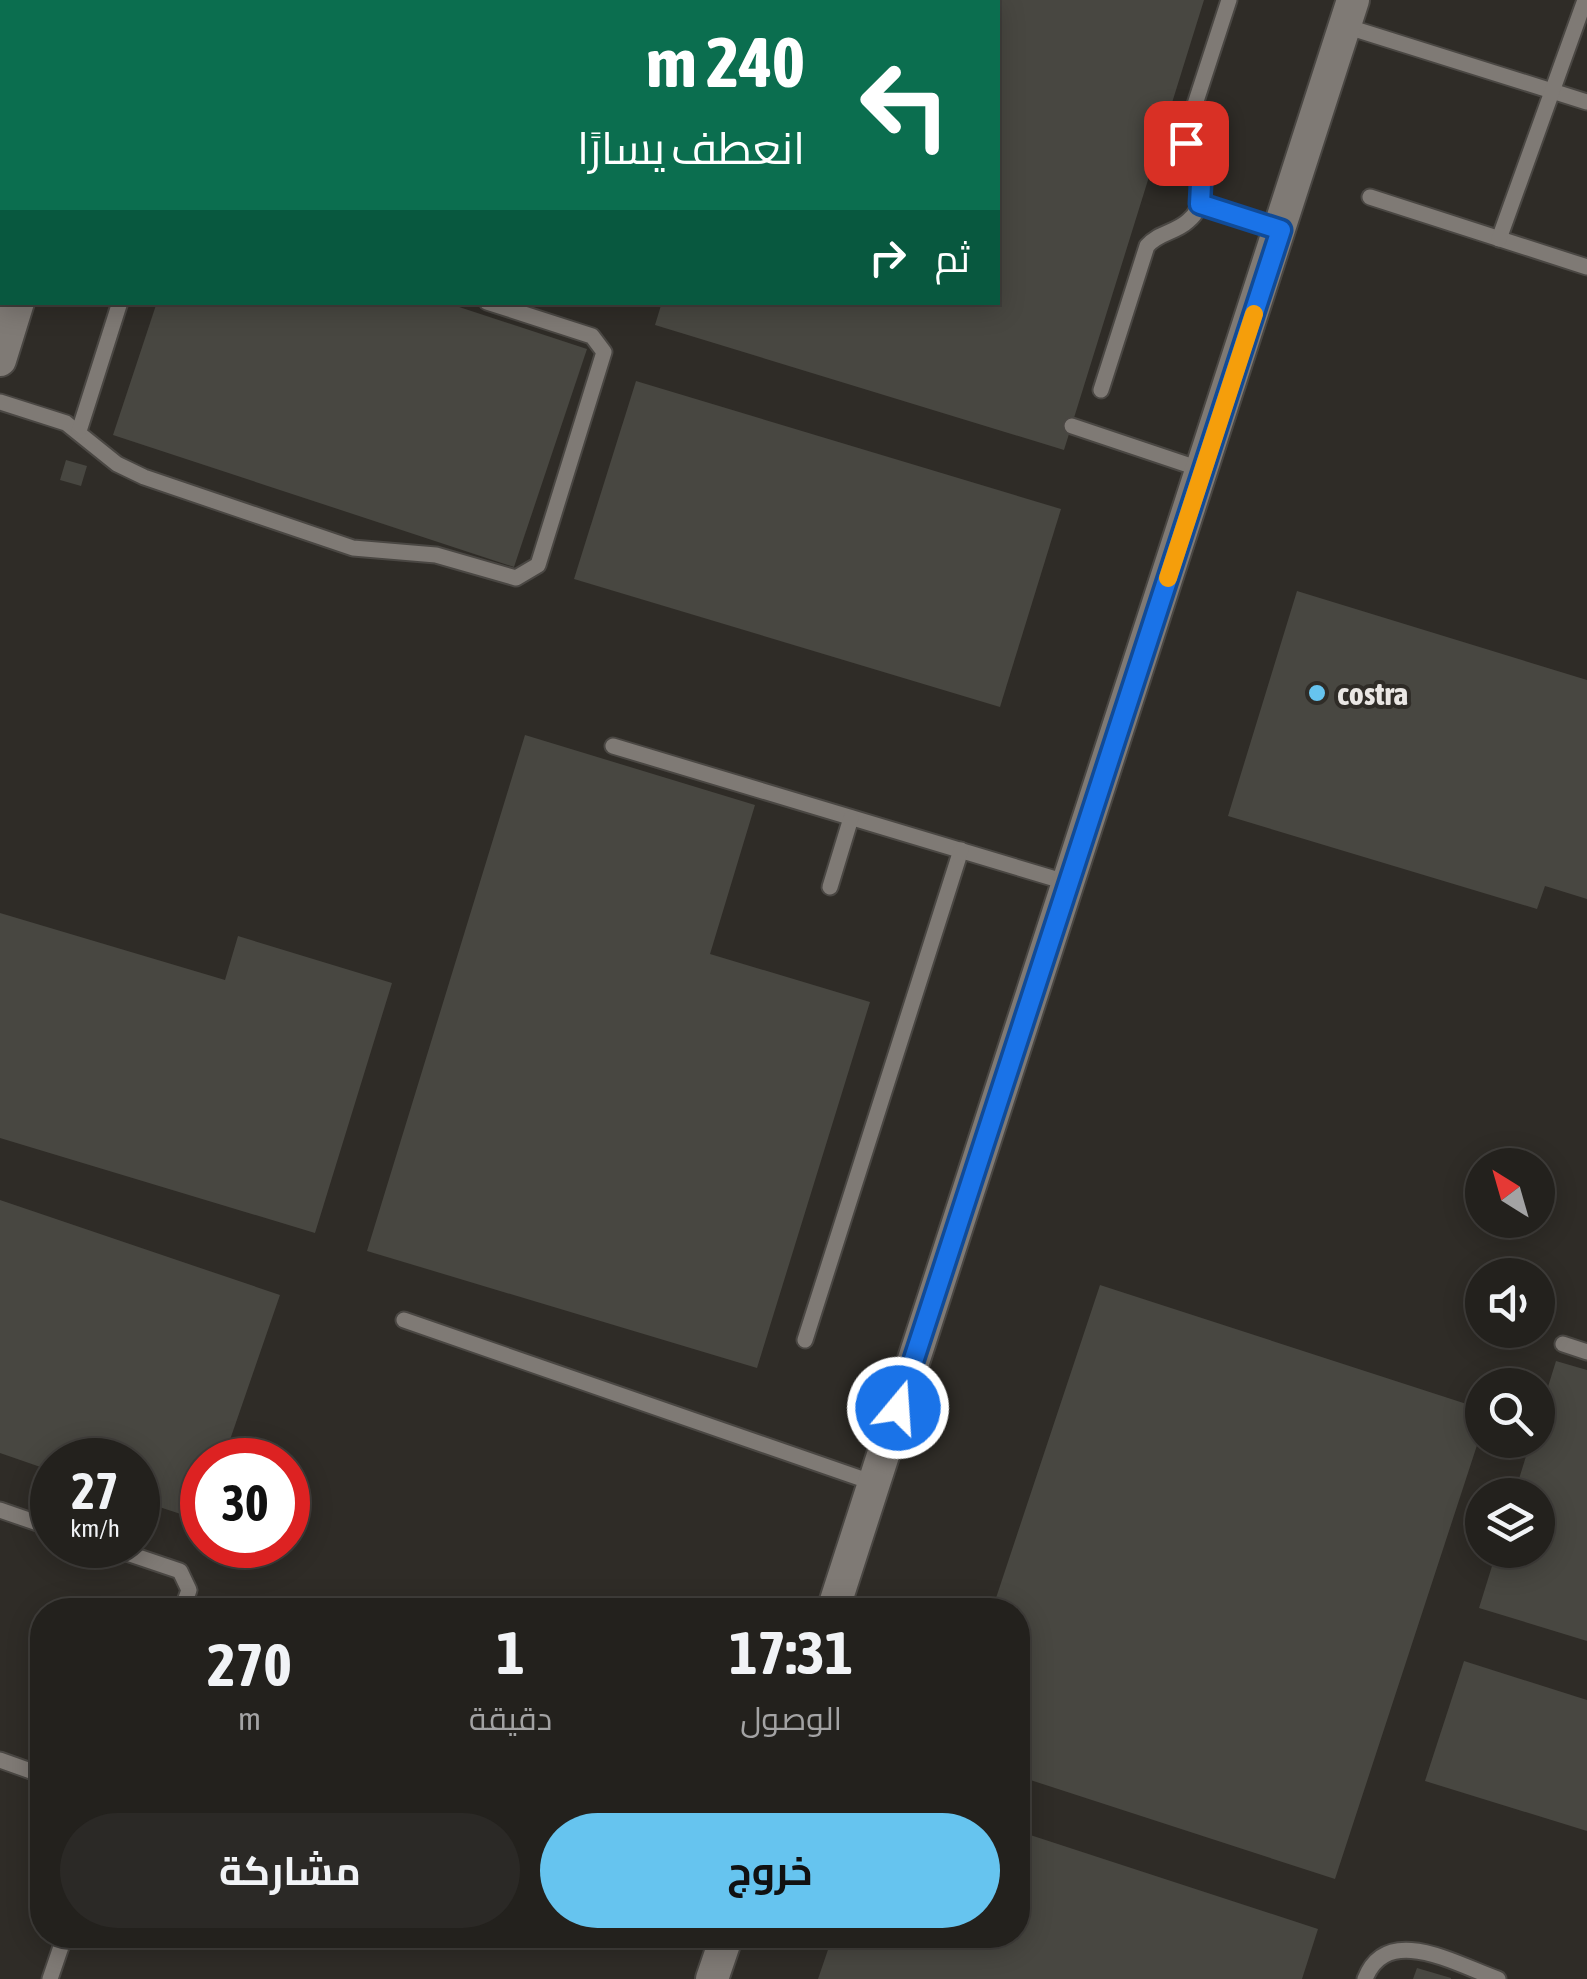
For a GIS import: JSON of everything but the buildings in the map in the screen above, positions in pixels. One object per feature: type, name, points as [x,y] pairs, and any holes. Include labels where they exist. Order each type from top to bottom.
[{"type":"street","points":[[836,1598],[1349,13]]},
{"type":"street","points":[[0,360],[17,305]]},
{"type":"street","points":[[712,1979],[723,1948]]},
{"type":"lane","points":[[1101,390],[1148,246],[1161,234],[1188,221],[1200,204],[1201,184],[1188,154],[1186,132],[1229,0]]},
{"type":"lane","points":[[1499,238],[1585,0]]},
{"type":"lane","points":[[1349,13],[1587,102]]},
{"type":"lane","points":[[1370,197],[1587,267]]},
{"type":"lane","points":[[1200,204],[1281,230]]},
{"type":"lane","points":[[79,430],[119,305]]},
{"type":"lane","points":[[0,402],[79,430],[130,471],[353,548],[436,555],[502,576],[528,574],[542,553],[604,352],[592,336],[495,305]]},
{"type":"lane","points":[[1072,426],[1203,470]]},
{"type":"lane","points":[[613,746],[1069,883]]},
{"type":"lane","points":[[830,887],[851,818]]},
{"type":"lane","points":[[805,1340],[960,850]]},
{"type":"lane","points":[[404,1320],[874,1483]]},
{"type":"lane","points":[[1563,1344],[1587,1352]]},
{"type":"lane","points":[[0,1510],[30,1520]]},
{"type":"lane","points":[[160,1564],[180,1571],[189,1590],[186,1598]]},
{"type":"lane","points":[[0,1760],[30,1771]]},
{"type":"lane","points":[[1366,1979],[1371,1964],[1384,1952],[1402,1947],[1498,1979]]},
{"type":"lane","points":[[50,1979],[61,1948]]},
{"type":"slow traffic","points":[[1168,578],[1254,314]]},
{"type":"place","name":"costra","points":[[1317,693]]},
{"type":"route","points":[[898,1408],[1281,230],[1200,204],[1201,184],[1186,143]]}]
